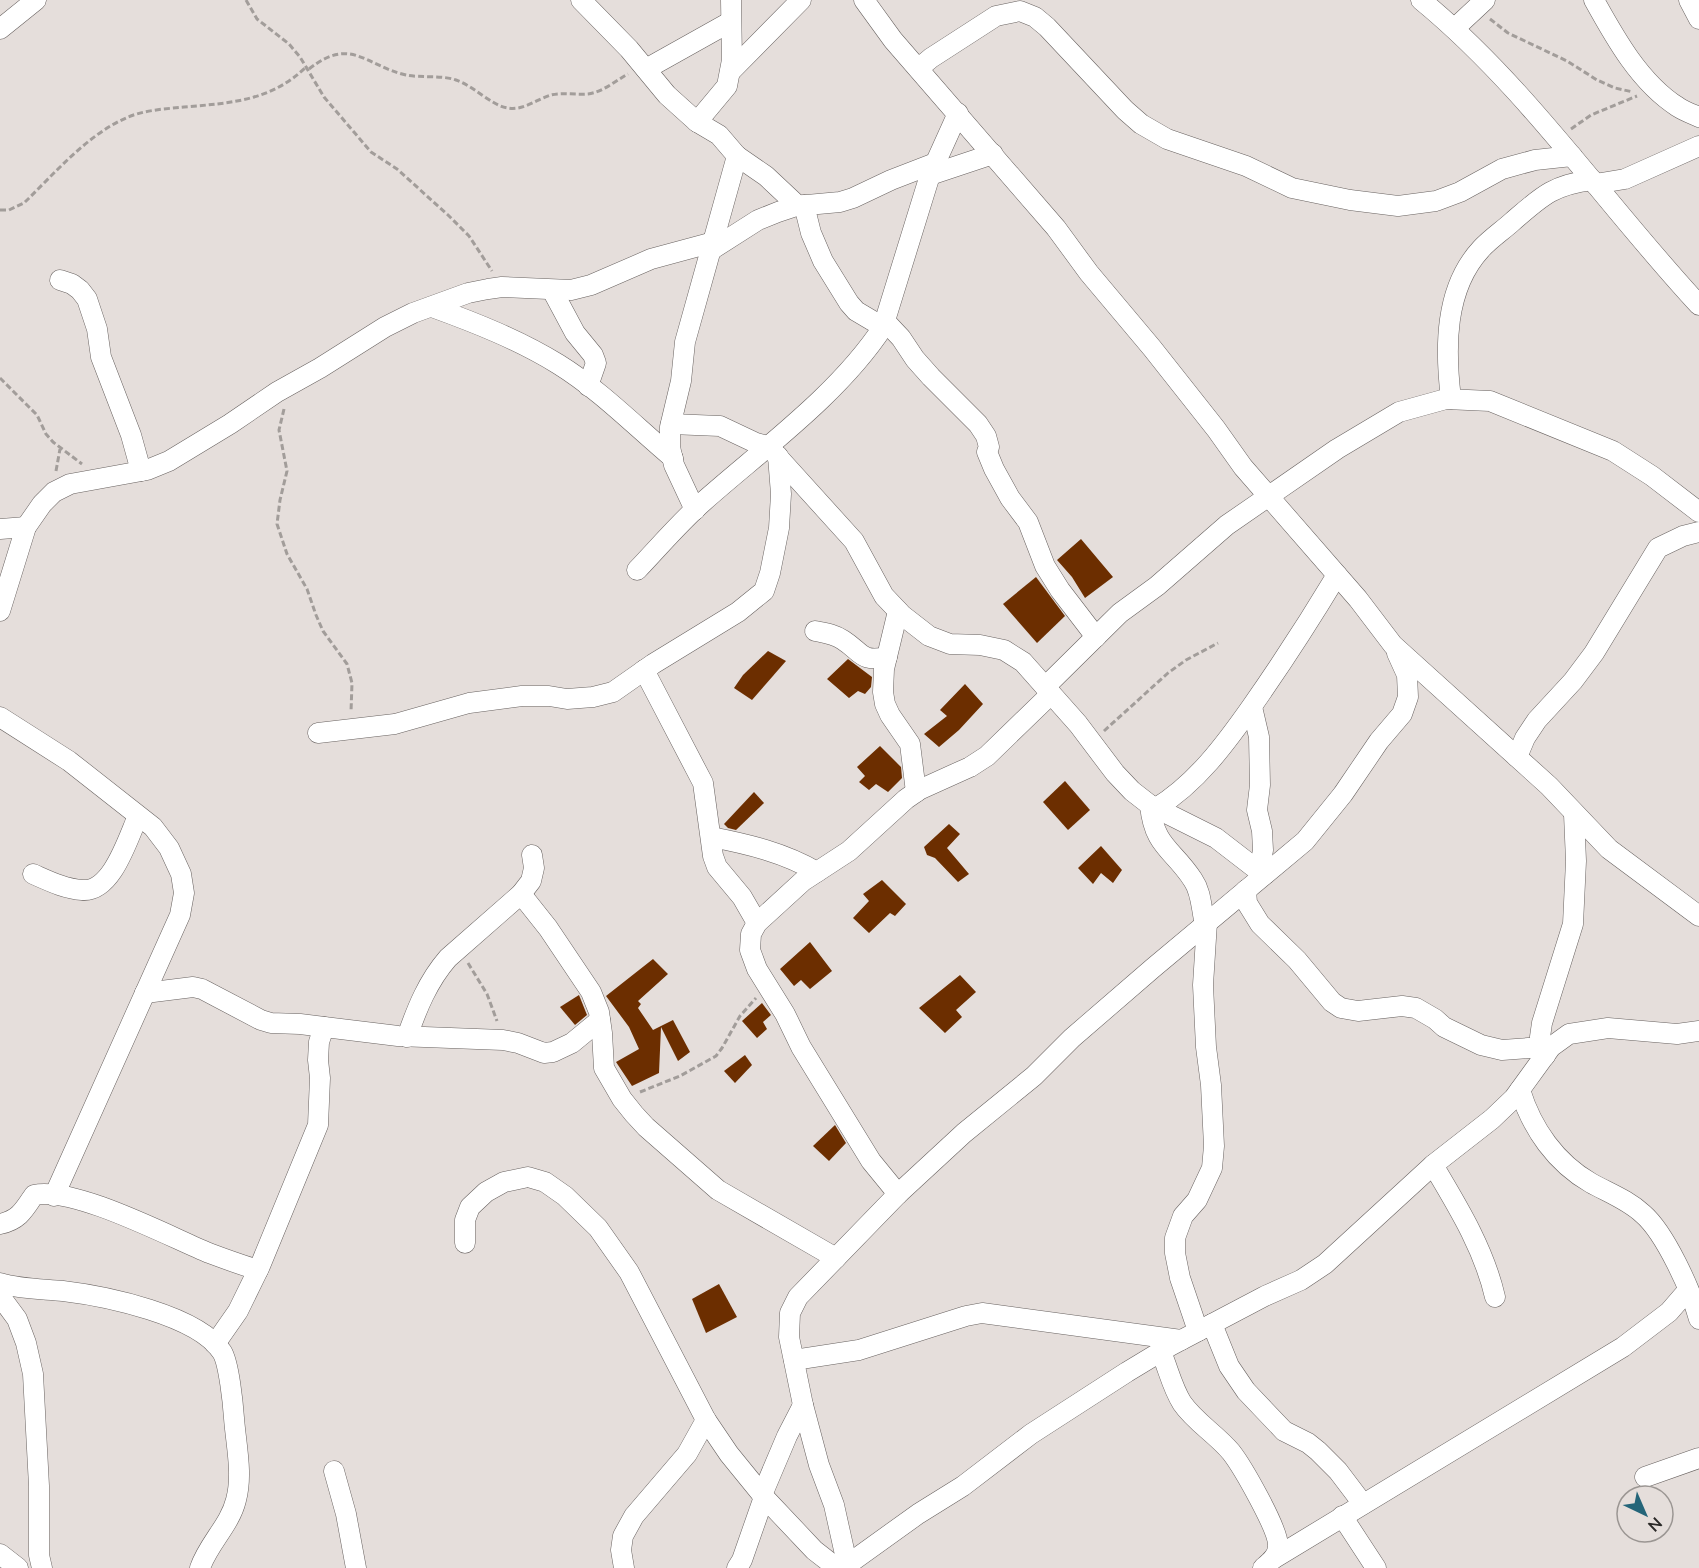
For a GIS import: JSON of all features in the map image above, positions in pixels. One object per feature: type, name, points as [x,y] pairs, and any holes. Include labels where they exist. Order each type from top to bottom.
[{"type":"street","points":[[0,29],[36,0]]},
{"type":"street","points":[[581,0],[645,68],[667,95],[698,122],[719,135],[737,156],[801,205],[823,261],[849,303],[856,311],[884,324],[901,338],[915,359],[959,403],[982,430],[986,436],[987,452],[994,469],[1010,498],[1028,522],[1045,566],[1060,590],[1096,637]]},
{"type":"street","points":[[698,122],[727,86],[732,60],[731,0]]},
{"type":"street","points":[[730,72],[801,0]]},
{"type":"street","points":[[864,0],[893,40],[1056,228],[1089,273],[1216,429],[1243,467],[1337,575],[1393,645],[1549,786],[1610,849],[1699,916]]},
{"type":"street","points":[[1421,0],[1455,28],[1572,156],[1671,276],[1699,305]]},
{"type":"street","points":[[1594,0],[1612,33],[1648,80],[1677,107],[1699,117]]},
{"type":"street","points":[[1689,0],[1699,19]]},
{"type":"street","points":[[1455,28],[1479,5]]},
{"type":"street","points":[[919,68],[996,16],[1020,12],[1035,17],[1047,27],[1125,110],[1141,124],[1167,139],[1246,166],[1292,188],[1350,200],[1398,206],[1436,201],[1460,192],[1502,169],[1535,160],[1572,156]]},
{"type":"street","points":[[645,68],[730,22]]},
{"type":"street","points":[[637,570],[695,510],[773,451],[862,358],[884,324],[932,169],[958,113]]},
{"type":"street","points":[[1451,399],[1447,365],[1448,335],[1463,275],[1480,250],[1539,198],[1555,188],[1573,183],[1625,179],[1699,146]]},
{"type":"street","points":[[0,611],[26,527],[42,504],[54,492],[70,484],[141,471],[169,461],[290,384],[412,313],[432,308],[468,293],[502,287],[571,290],[591,285],[651,259],[712,246],[758,220],[801,205],[840,202],[891,180],[993,153]]},
{"type":"street","points":[[695,510],[674,465],[670,447],[671,424],[681,381],[685,342],[737,156]]},
{"type":"street","points":[[1671,276],[1699,283]]},
{"type":"street","points":[[60,280],[72,284],[87,299],[97,329],[101,357],[131,435],[141,471]]},
{"type":"street","points":[[552,290],[575,333],[593,355],[596,363],[588,386]]},
{"type":"street","points":[[432,308],[503,334],[559,365],[627,416],[673,458]]},
{"type":"street","points":[[898,1194],[871,1161],[801,1047],[785,1014],[756,969],[750,950],[751,934],[758,923],[803,881],[849,851],[916,792],[987,756],[1096,637],[1120,614],[1227,525],[1337,449],[1399,412],[1451,399],[1490,401],[1613,451],[1652,476],[1699,512]]},
{"type":"street","points":[[671,424],[720,426],[773,451],[854,541],[880,590],[898,611],[929,636],[950,644],[980,645],[1004,650],[1023,662],[1132,791],[1153,807],[1216,838],[1261,873]]},
{"type":"street","points":[[318,733],[395,724],[469,703],[512,697],[549,696],[567,699],[593,697],[613,692],[738,612],[764,591],[779,528],[781,494],[773,451]]},
{"type":"street","points":[[0,529],[26,527]]},
{"type":"street","points":[[1517,757],[1525,738],[1537,720],[1573,681],[1594,653],[1658,548],[1683,536],[1699,532]]},
{"type":"street","points":[[1153,807],[1174,797],[1236,730],[1305,629],[1337,575]]},
{"type":"street","points":[[898,611],[884,669],[885,704],[910,744],[916,792]]},
{"type":"street","points":[[815,631],[833,634],[863,657],[876,659],[887,657]]},
{"type":"street","points":[[844,1567],[834,1505],[819,1465],[803,1405],[789,1337],[790,1313],[798,1297],[898,1194],[964,1133],[1034,1076],[1072,1038],[1246,890],[1261,873],[1312,833],[1401,714],[1407,698],[1407,675],[1393,645]]},
{"type":"street","points":[[645,670],[703,783],[717,867],[742,897],[758,923]]},
{"type":"street","points":[[1252,706],[1259,737],[1260,784],[1257,810],[1262,831],[1261,873]]},
{"type":"street","points":[[0,717],[69,761],[153,827],[169,848],[181,874],[184,893],[180,915],[54,1196]]},
{"type":"street","points":[[1153,807],[1151,819],[1157,836],[1198,888],[1206,923],[1203,985],[1214,1146],[1212,1168],[1197,1200],[1183,1216],[1175,1238],[1175,1253],[1180,1278],[1197,1332],[1229,1366],[1246,1391],[1284,1431],[1308,1443],[1318,1451],[1338,1471],[1363,1504]]},
{"type":"street","points":[[1544,1052],[1540,1037],[1542,1023],[1573,924],[1576,861],[1574,814]]},
{"type":"street","points":[[33,874],[62,886],[84,891],[93,890],[111,875],[138,816]]},
{"type":"street","points":[[711,837],[764,849],[801,862],[818,872]]},
{"type":"street","points":[[407,1037],[428,987],[439,969],[521,894],[531,881],[534,868],[532,855]]},
{"type":"street","points":[[1246,890],[1247,903],[1260,924],[1297,960],[1332,1002],[1341,1008],[1358,1011],[1402,1006],[1416,1008],[1451,1031],[1481,1045],[1502,1050],[1544,1052]]},
{"type":"street","points":[[521,894],[548,928],[591,992],[600,1020],[604,1068],[622,1099],[646,1127],[718,1190],[836,1258]]},
{"type":"street","points":[[145,993],[193,987],[214,994],[261,1020],[281,1024],[407,1037],[503,1040],[518,1042],[544,1053],[553,1052],[572,1043],[600,1020]]},
{"type":"street","points":[[215,1344],[238,1311],[258,1270],[318,1125],[320,1078],[318,1060],[324,1027]]},
{"type":"street","points":[[844,1567],[918,1514],[963,1486],[1031,1434],[1161,1352],[1265,1296],[1301,1280],[1325,1264],[1433,1165],[1492,1119],[1520,1090],[1544,1052],[1569,1034],[1608,1028],[1677,1034],[1699,1031]]},
{"type":"street","points":[[1520,1090],[1534,1124],[1555,1155],[1592,1184],[1612,1193],[1642,1213],[1657,1228],[1688,1290],[1699,1319]]},
{"type":"street","points":[[1433,1165],[1476,1242],[1488,1271],[1495,1297]]},
{"type":"street","points":[[465,1243],[465,1220],[471,1207],[486,1192],[504,1182],[528,1177],[545,1182],[565,1196],[598,1228],[615,1249],[706,1420],[729,1454],[763,1496],[814,1550],[844,1567]]},
{"type":"street","points":[[0,1224],[19,1217],[26,1210],[34,1195],[67,1197],[132,1219],[209,1253],[258,1270]]},
{"type":"street","points":[[0,1283],[121,1302],[181,1321],[200,1330],[223,1353],[233,1407],[238,1455],[238,1489],[232,1512],[203,1558],[200,1568]]},
{"type":"street","points":[[1268,1563],[1623,1347],[1669,1312],[1688,1290]]},
{"type":"street","points":[[0,1296],[17,1319],[26,1343],[33,1374],[39,1486],[39,1555],[42,1568]]},
{"type":"street","points":[[794,1360],[859,1350],[982,1313],[1197,1332]]},
{"type":"street","points":[[1161,1352],[1182,1403],[1193,1417],[1230,1452],[1251,1484],[1276,1534],[1278,1548],[1268,1563]]},
{"type":"street","points":[[737,1568],[742,1560],[763,1496],[787,1436],[803,1405]]},
{"type":"street","points":[[624,1568],[621,1550],[623,1536],[628,1526],[687,1454],[706,1420]]},
{"type":"street","points":[[1645,1477],[1699,1458]]},
{"type":"street","points":[[334,1471],[346,1514],[356,1568]]},
{"type":"street","points":[[1342,1516],[1376,1568]]},
{"type":"street","points":[[0,1554],[18,1568]]},
{"type":"path","points":[[246,0],[257,19],[289,44],[308,68],[324,97],[371,152],[397,169],[469,237],[502,287]]},
{"type":"path","points":[[1479,5],[1508,33],[1567,61],[1597,80],[1615,88],[1641,93],[1591,115],[1557,140]]},
{"type":"path","points":[[0,210],[9,210],[24,203],[98,134],[126,118],[142,112],[254,98],[292,81],[319,61],[336,54],[350,52],[379,66],[408,75],[453,79],[487,96],[496,105],[510,109],[522,107],[550,95],[597,92],[645,68]]},
{"type":"path","points":[[0,378],[32,409],[53,442],[78,460],[95,480]]},
{"type":"path","points":[[290,384],[279,430],[287,471],[280,500],[278,524],[287,554],[307,589],[320,623],[347,664],[352,683],[350,729]]},
{"type":"path","points":[[1092,742],[1168,673],[1218,642]]},
{"type":"path","points":[[459,949],[487,994],[503,1040]]},
{"type":"path","points":[[622,1099],[680,1076],[716,1056],[740,1016],[768,986]]},
{"type":"building","points":[[1081,539],[1113,577],[1085,598],[1072,577],[1057,560]]},
{"type":"building","points":[[1036,577],[1065,616],[1037,643],[1003,604]]},
{"type":"building","points":[[768,651],[786,661],[752,700],[734,688],[743,675]]},
{"type":"building","points":[[848,659],[872,677],[871,687],[865,694],[858,691],[849,698],[827,679]]},
{"type":"building","points":[[965,684],[983,704],[959,730],[939,747],[924,734],[947,716],[940,710]]},
{"type":"building","points":[[880,746],[901,767],[902,778],[888,792],[876,784],[869,790],[859,782],[865,776],[857,767]]},
{"type":"building","points":[[1065,781],[1090,810],[1068,830],[1043,802]]},
{"type":"building","points":[[754,792],[764,803],[736,830],[728,828],[724,824]]},
{"type":"building","points":[[949,824],[960,834],[947,848],[969,874],[958,882],[935,858],[927,855],[924,847]]},
{"type":"building","points":[[1101,846],[1122,870],[1113,883],[1101,873],[1093,884],[1078,868]]},
{"type":"building","points":[[882,880],[906,904],[895,916],[890,913],[869,933],[853,918],[869,901],[863,894]]},
{"type":"building","points":[[810,942],[832,971],[810,989],[801,980],[794,986],[780,969]]},
{"type":"building","points":[[653,959],[668,974],[638,1001],[641,1004],[638,1008],[653,1030],[673,1020],[690,1052],[678,1061],[661,1027],[659,1073],[632,1086],[616,1062],[639,1049],[629,1027],[606,996]]},
{"type":"building","points":[[960,975],[976,992],[956,1010],[962,1017],[945,1033],[919,1008]]},
{"type":"building","points":[[579,995],[587,1015],[575,1025],[560,1007]]},
{"type":"building","points":[[762,1003],[771,1015],[763,1022],[767,1029],[757,1038],[742,1021]]},
{"type":"building","points":[[745,1055],[752,1065],[735,1083],[724,1071]]},
{"type":"building","points":[[835,1125],[846,1143],[829,1161],[813,1146]]},
{"type":"building","points":[[719,1284],[737,1317],[706,1333],[692,1299]]}]
